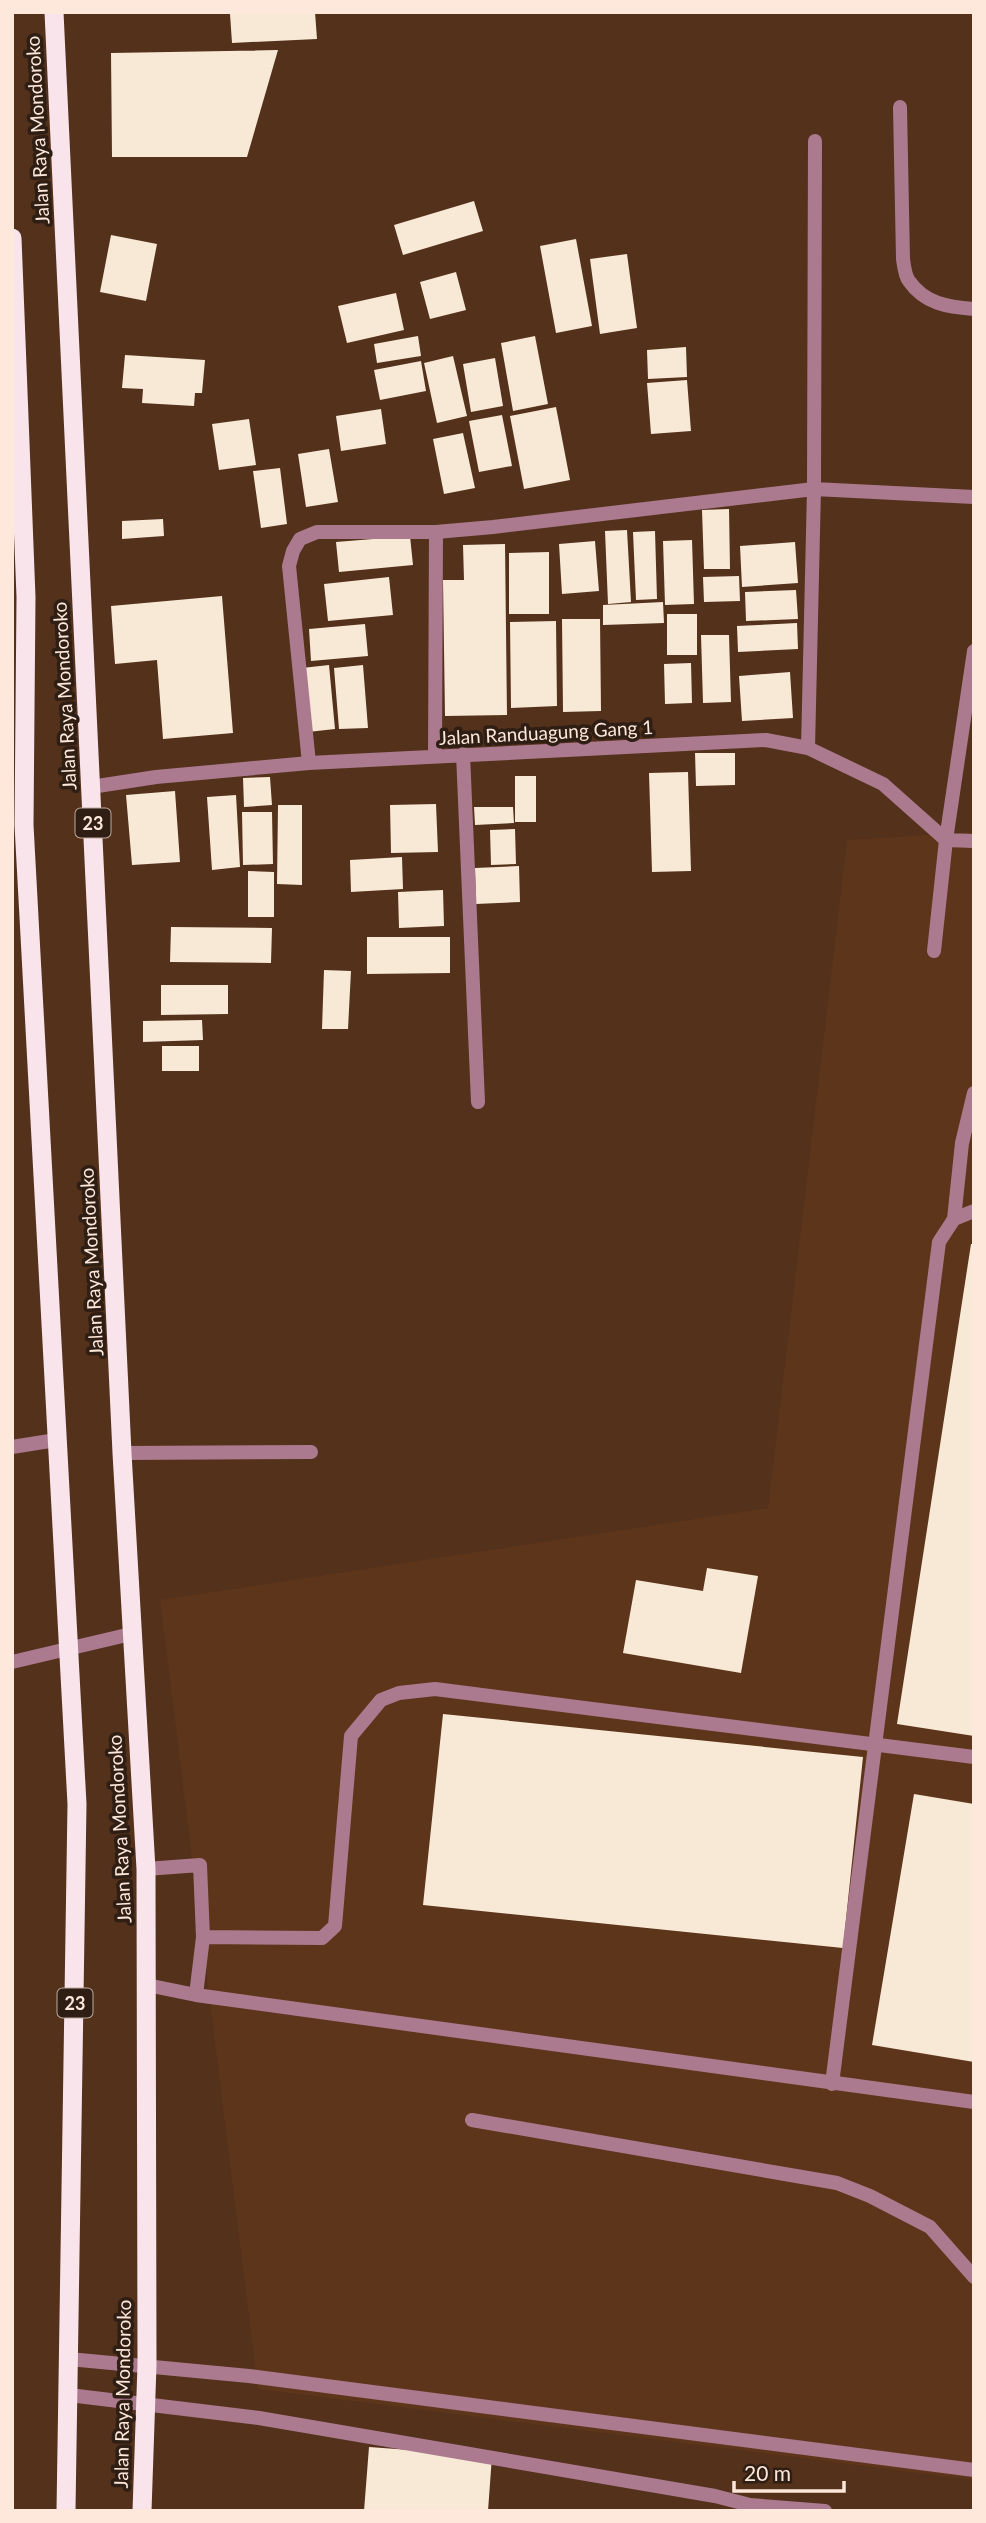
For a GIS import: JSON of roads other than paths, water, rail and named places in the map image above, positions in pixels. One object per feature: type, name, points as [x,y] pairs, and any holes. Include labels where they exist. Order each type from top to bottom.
[{"type":"highway","name":"Jalan Raya Mondoroko","points":[[54,12],[122,1453],[146,1868],[148,2365],[142,2511]]},
{"type":"highway","name":"Jalan Raya Mondoroko","points":[[12,238],[19,596],[18,826],[77,1804],[66,2511]]},
{"type":"street","points":[[900,107],[903,259],[907,280],[945,307],[974,309]]},
{"type":"street","points":[[808,748],[814,489],[814,141]]},
{"type":"street","points":[[309,763],[289,566],[300,538],[317,532],[436,532],[493,527],[814,489],[974,497]]},
{"type":"street","points":[[435,757],[436,532]]},
{"type":"street","points":[[934,951],[946,840],[974,651]]},
{"type":"street","name":"Jalan Randuagung Gang 1","points":[[91,787],[309,763],[766,740],[808,748],[883,783],[946,840]]},
{"type":"street","points":[[463,754],[478,1102]]},
{"type":"street","points":[[946,840],[974,841]]},
{"type":"street","points":[[832,2084],[939,1242],[954,1219],[962,1143],[974,1093]]},
{"type":"street","points":[[954,1219],[974,1211]]},
{"type":"street","points":[[12,1447],[56,1440]]},
{"type":"street","points":[[122,1453],[311,1452]]},
{"type":"street","points":[[12,1662],[131,1634]]},
{"type":"street","points":[[203,1937],[322,1938],[335,1926],[351,1736],[380,1700],[399,1693],[435,1689],[974,1757]]},
{"type":"street","points":[[146,1868],[200,1865],[203,1937],[196,1994]]},
{"type":"street","points":[[147,1985],[974,2102]]},
{"type":"street","points":[[472,2120],[837,2183],[870,2196],[930,2227],[974,2277]]},
{"type":"street","points":[[69,2358],[249,2376],[974,2470]]},
{"type":"street","points":[[69,2395],[259,2418],[715,2496],[750,2508],[825,2511]]}]
